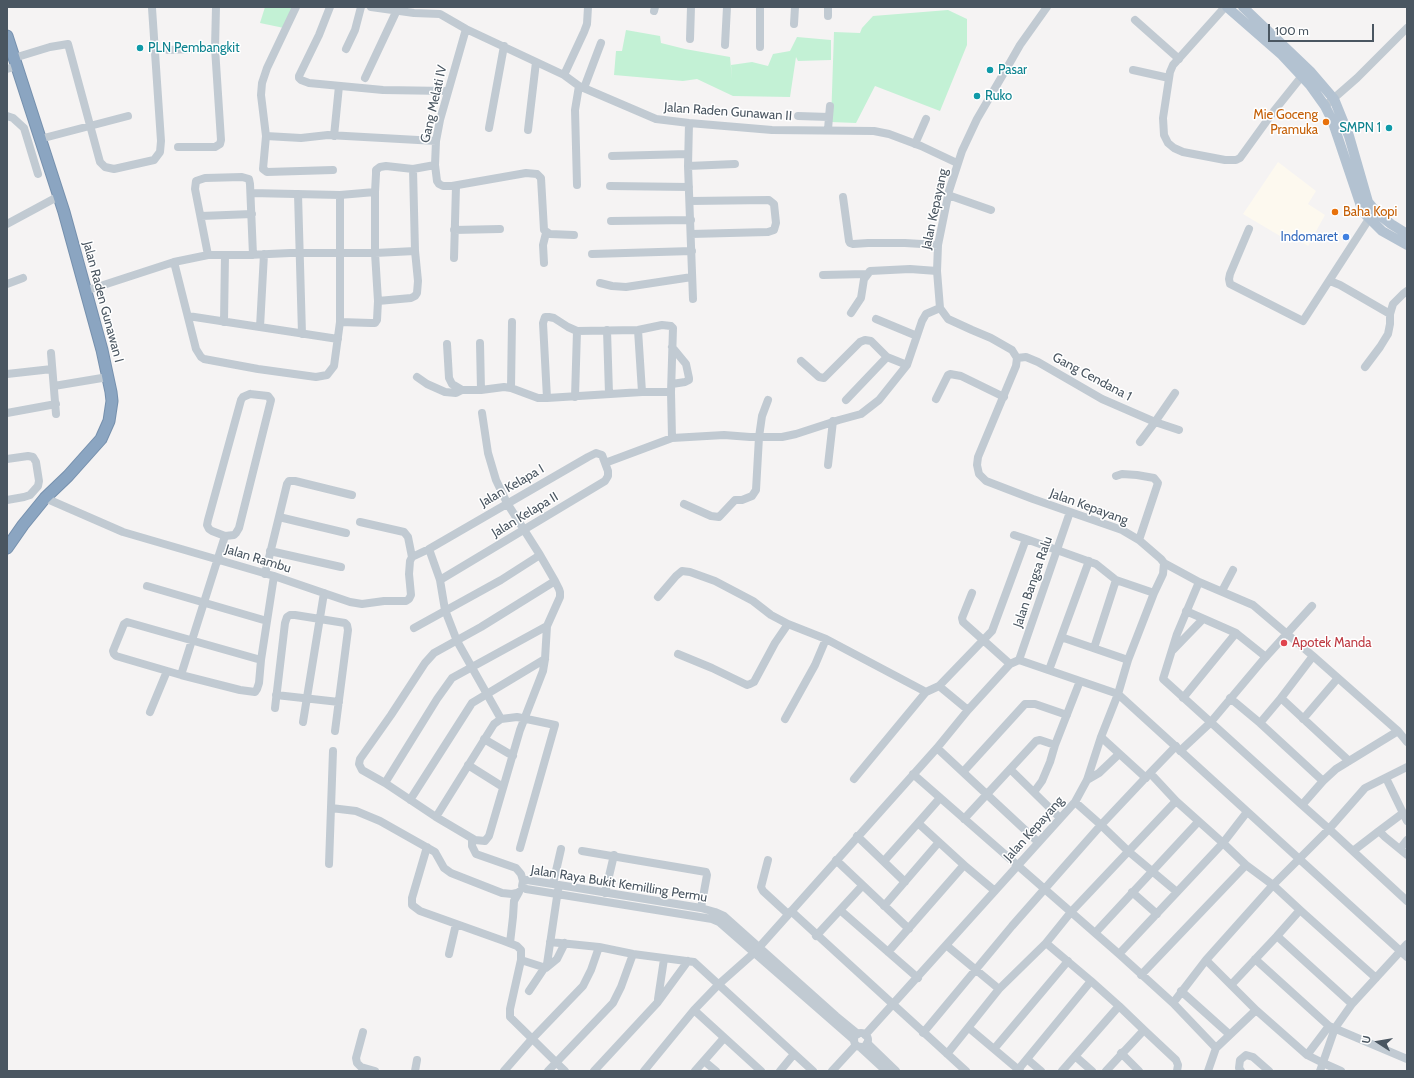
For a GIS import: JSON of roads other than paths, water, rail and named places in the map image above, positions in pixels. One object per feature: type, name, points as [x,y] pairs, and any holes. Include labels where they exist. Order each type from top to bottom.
[{"type":"highway","name":"Jalan Raden Gunawan I","points":[[7,36],[13,64],[64,212],[102,350],[111,392],[109,422],[101,439],[68,476],[45,498],[7,548]]},
{"type":"main road","points":[[1226,7],[1246,14],[1310,71],[1334,99],[1349,136],[1368,202],[1377,213],[1407,234]]},
{"type":"main road","points":[[1246,14],[1302,76],[1325,106],[1337,132],[1362,212],[1382,231],[1407,245]]},
{"type":"street","points":[[13,64],[50,47],[68,44],[100,162],[104,167],[114,169],[154,160],[159,156],[161,141],[151,7]]},
{"type":"street","points":[[178,147],[215,146],[220,144],[215,48],[216,7]]},
{"type":"street","points":[[296,7],[264,76],[261,95],[266,136],[263,166],[265,171],[333,170]]},
{"type":"street","points":[[330,7],[319,35],[299,76],[301,80],[309,83],[383,90],[447,91]]},
{"type":"street","points":[[346,49],[355,30],[361,7]]},
{"type":"street","name":"Jalan Raden Gunawan II","points":[[374,7],[414,13],[440,14],[466,29],[564,75],[581,87],[656,119],[772,130],[874,131],[888,134],[915,144],[957,163]]},
{"type":"street","points":[[440,14],[446,7]]},
{"type":"street","points":[[564,75],[587,24],[588,7]]},
{"type":"street","points":[[690,39],[691,7]]},
{"type":"street","points":[[725,46],[727,7]]},
{"type":"street","points":[[760,7],[760,47]]},
{"type":"street","points":[[794,24],[795,7]]},
{"type":"street","points":[[828,7],[828,16]]},
{"type":"street","name":"Jalan Kepayang","points":[[940,308],[937,271],[938,245],[948,195],[957,163],[994,88],[1020,45],[1047,7]]},
{"type":"street","points":[[1226,7],[1174,65],[1169,78],[1163,118],[1164,135],[1168,143],[1174,148],[1183,152],[1233,160],[1240,158],[1274,111],[1302,76]]},
{"type":"street","points":[[364,78],[397,10]]},
{"type":"street","points":[[1135,20],[1179,59]]},
{"type":"street","points":[[1325,106],[1407,28]]},
{"type":"street","name":"Gang Melati IV","points":[[456,186],[439,184],[437,181],[435,165],[436,141],[447,91],[466,29]]},
{"type":"street","points":[[577,185],[575,110],[581,87],[601,43]]},
{"type":"street","points":[[489,128],[504,46]]},
{"type":"street","points":[[168,50],[215,48]]},
{"type":"street","points":[[528,130],[536,62]]},
{"type":"street","points":[[1133,70],[1169,78]]},
{"type":"street","points":[[334,136],[339,86]]},
{"type":"street","points":[[828,130],[830,106]]},
{"type":"street","points":[[7,116],[13,118],[24,128],[38,174]]},
{"type":"street","points":[[40,139],[128,116]]},
{"type":"street","points":[[798,116],[829,117]]},
{"type":"street","points":[[915,144],[926,118]]},
{"type":"street","points":[[689,123],[688,166],[693,299]]},
{"type":"street","points":[[266,136],[301,138],[334,136],[436,141]]},
{"type":"street","points":[[612,156],[688,154]]},
{"type":"street","points":[[688,166],[735,164]]},
{"type":"street","points":[[340,322],[375,323],[378,316],[375,192],[376,170],[380,167],[386,166],[413,169],[435,165]]},
{"type":"street","points":[[378,300],[411,298],[417,293],[418,280],[415,251],[413,169]]},
{"type":"street","points":[[454,258],[456,186],[526,173],[540,176],[541,178],[543,221],[544,230],[546,233],[543,245],[544,263]]},
{"type":"street","points":[[208,255],[195,184],[196,181],[200,179],[244,177],[249,179],[251,193],[253,255]]},
{"type":"street","points":[[610,186],[689,187]]},
{"type":"street","points":[[251,193],[340,195],[375,192]]},
{"type":"street","points":[[298,194],[302,334]]},
{"type":"street","points":[[174,262],[196,349],[201,357],[209,360],[258,369],[316,377],[327,375],[334,366],[340,322],[340,195]]},
{"type":"street","points":[[948,195],[991,210]]},
{"type":"street","points":[[7,224],[59,196]]},
{"type":"street","points":[[843,197],[850,243],[905,243],[938,245]]},
{"type":"street","points":[[690,201],[770,200],[774,204],[776,223],[774,230],[768,232],[691,234]]},
{"type":"street","points":[[201,216],[252,214]]},
{"type":"street","points":[[1249,230],[1230,274],[1230,284],[1303,321],[1369,219]]},
{"type":"street","points":[[611,221],[690,220]]},
{"type":"street","points":[[454,230],[500,229]]},
{"type":"street","points":[[546,233],[574,235]]},
{"type":"street","points":[[85,292],[174,262],[208,255],[376,253],[415,251]]},
{"type":"street","points":[[592,254],[692,251]]},
{"type":"street","points":[[260,327],[264,254]]},
{"type":"street","points":[[224,322],[225,255]]},
{"type":"street","points":[[823,275],[866,274],[870,271],[910,269],[937,271]]},
{"type":"street","points":[[851,313],[859,301],[866,274]]},
{"type":"street","points":[[600,283],[626,287],[692,277]]},
{"type":"street","points":[[7,284],[23,278]]},
{"type":"street","points":[[1330,281],[1340,285],[1390,314]]},
{"type":"street","points":[[1364,367],[1388,334],[1390,314],[1394,304],[1403,294],[1407,292]]},
{"type":"street","points":[[605,462],[672,438],[724,435],[782,437],[861,414],[879,400],[907,365],[922,321],[926,314],[940,308],[948,319],[991,338],[1012,350],[1017,358]]},
{"type":"street","points":[[188,316],[338,339]]},
{"type":"street","points":[[547,398],[543,320],[545,317],[554,318],[577,331],[638,330],[662,325],[671,326],[673,328],[671,388],[672,438]]},
{"type":"street","points":[[876,319],[917,336]]},
{"type":"street","points":[[511,388],[512,322]]},
{"type":"street","points":[[607,330],[609,394]]},
{"type":"street","points":[[638,330],[642,392]]},
{"type":"street","points":[[575,397],[577,331]]},
{"type":"street","points":[[801,361],[819,377],[824,378],[860,342],[865,340],[871,341],[887,357],[907,365]]},
{"type":"street","points":[[480,343],[481,390]]},
{"type":"street","points":[[447,344],[448,378],[452,384],[462,390]]},
{"type":"street","points":[[417,377],[427,384],[445,392],[456,393],[462,390],[481,390],[498,387],[511,388],[538,398],[642,392],[671,388],[689,380],[686,364],[672,347]]},
{"type":"street","points":[[51,353],[56,414]]},
{"type":"street","points":[[846,400],[887,357]]},
{"type":"street","name":"Gang Cendana 1","points":[[1017,358],[1026,357],[1038,362],[1102,399],[1155,422],[1179,430]]},
{"type":"street","name":"Jalan Kepayang","points":[[832,1071],[918,978],[1075,802],[1086,780],[1118,694],[1128,660],[1163,574],[1164,563],[1162,559],[1139,540],[1122,530],[986,481],[979,474],[977,465],[978,457],[1004,397],[1016,366],[1017,358]]},
{"type":"street","points":[[7,374],[52,369]]},
{"type":"street","points":[[936,399],[948,375],[950,374],[961,376],[1004,397]]},
{"type":"street","points":[[54,386],[108,377]]},
{"type":"street","points":[[1140,442],[1175,393]]},
{"type":"street","points":[[246,395],[268,396],[271,400],[239,528],[236,534],[225,536],[212,531],[207,525],[241,400],[246,395]]},
{"type":"street","points":[[684,504],[711,516],[719,517],[735,500],[742,500],[752,496],[756,490],[759,437],[762,416],[768,400]]},
{"type":"street","points":[[7,413],[56,404]]},
{"type":"street","points":[[482,413],[488,453],[496,480],[507,503],[555,581],[559,589],[560,597],[548,626],[545,659],[541,676],[525,718],[487,839],[482,841],[472,839],[385,783],[362,770],[359,764],[360,759],[425,663],[434,653],[457,641],[555,581]]},
{"type":"street","points":[[828,465],[834,421]]},
{"type":"street","name":"Jalan Kelapa I","points":[[429,549],[596,453],[600,454],[605,462]]},
{"type":"street","points":[[7,459],[28,456],[33,457],[36,462],[39,480],[38,486],[30,495],[7,500]]},
{"type":"street","name":"Jalan Kelapa II","points":[[440,580],[605,481],[608,476],[605,462]]},
{"type":"street","points":[[1116,476],[1122,474],[1137,475],[1154,478],[1158,483],[1139,540]]},
{"type":"street","points":[[264,574],[289,481],[295,481],[352,495]]},
{"type":"street","name":"Jalan Rambu","points":[[45,498],[108,527],[274,576],[356,604],[409,600],[411,596],[409,574],[410,561],[412,557]]},
{"type":"street","name":"Jalan Bangsa Ralu","points":[[1018,660],[1070,512]]},
{"type":"street","points":[[279,517],[346,533]]},
{"type":"street","points":[[360,522],[404,532],[408,537],[412,557],[429,549],[440,580],[446,610],[457,641],[501,719]]},
{"type":"street","points":[[1014,535],[1089,561],[1096,564],[1116,580],[1154,593]]},
{"type":"street","points":[[181,675],[225,536]]},
{"type":"street","points":[[854,779],[926,692],[939,686],[992,631],[1026,539]]},
{"type":"street","points":[[270,551],[341,567]]},
{"type":"street","points":[[414,628],[501,580],[540,555]]},
{"type":"street","points":[[1049,670],[1089,561]]},
{"type":"street","points":[[1164,563],[1199,582],[1253,605],[1398,731],[1407,742]]},
{"type":"street","points":[[1222,591],[1233,570]]},
{"type":"street","points":[[658,597],[682,571],[715,580],[752,601],[771,615],[788,624],[826,639],[926,692]]},
{"type":"street","points":[[261,660],[129,622],[125,622],[113,651],[114,654],[167,671],[240,690],[255,692],[259,683],[261,660],[274,576]]},
{"type":"street","points":[[1094,648],[1116,580]]},
{"type":"street","points":[[1199,582],[1186,611],[1163,679],[1182,698],[1329,829],[1407,901]]},
{"type":"street","points":[[148,586],[267,622]]},
{"type":"street","points":[[303,722],[324,593]]},
{"type":"street","points":[[972,593],[962,618],[963,622],[1010,664]]},
{"type":"street","points":[[923,1033],[1044,889],[1101,825],[1148,775],[1178,748],[1210,723],[1230,698],[1312,606]]},
{"type":"street","points":[[1186,611],[1236,633],[1266,657]]},
{"type":"street","points":[[275,708],[286,619],[290,615],[342,622],[347,625],[348,633],[335,730]]},
{"type":"street","points":[[1172,651],[1204,619]]},
{"type":"street","points":[[678,654],[747,685],[754,682],[775,643],[788,624]]},
{"type":"street","points":[[385,783],[437,699],[452,678],[548,626]]},
{"type":"street","points":[[1182,698],[1236,633]]},
{"type":"street","points":[[1061,637],[1128,660]]},
{"type":"street","points":[[784,720],[815,665],[826,639]]},
{"type":"street","points":[[1260,723],[1313,656]]},
{"type":"street","points":[[410,800],[472,703],[545,659]]},
{"type":"street","points":[[644,1071],[694,1010],[719,984],[756,950],[937,748],[968,710],[1010,664],[1018,660],[1118,694],[1404,954]]},
{"type":"street","points":[[150,712],[167,671]]},
{"type":"street","points":[[1303,719],[1338,678]]},
{"type":"street","points":[[1034,792],[1042,781],[1050,762],[1055,745],[1080,681]]},
{"type":"street","points":[[939,686],[968,710]]},
{"type":"street","points":[[276,695],[339,702]]},
{"type":"street","points":[[1230,698],[1260,723],[1323,781]]},
{"type":"street","points":[[1281,698],[1349,761]]},
{"type":"street","points":[[963,772],[1025,704],[1034,704],[1067,715]]},
{"type":"street","points":[[436,817],[494,724],[501,719],[517,717],[555,726],[520,848]]},
{"type":"street","points":[[1302,805],[1323,781],[1336,769],[1398,731]]},
{"type":"street","points":[[1101,737],[1119,754],[1148,775],[1246,865],[1273,885],[1376,978]]},
{"type":"street","points":[[484,739],[513,756]]},
{"type":"street","points":[[964,819],[1036,741],[1040,740],[1055,745]]},
{"type":"street","points":[[937,748],[1038,842]]},
{"type":"street","points":[[329,864],[333,751]]},
{"type":"street","points":[[1086,780],[1099,773],[1119,754]]},
{"type":"street","points":[[468,765],[504,787]]},
{"type":"street","points":[[1173,1003],[1206,960],[1273,885],[1329,829],[1365,788],[1407,767]]},
{"type":"street","points":[[1010,770],[1060,818]]},
{"type":"street","points":[[913,774],[1119,954],[1173,1003],[1216,1048]]},
{"type":"street","points":[[1386,778],[1407,821]]},
{"type":"street","points":[[884,862],[940,798]]},
{"type":"street","points":[[947,1054],[999,989],[1046,943],[1071,912],[1176,801]]},
{"type":"street","points":[[1075,802],[1128,851],[1177,892]]},
{"type":"street","points":[[331,808],[356,811],[380,821],[437,854],[444,868],[451,873],[502,893],[508,894],[521,888]]},
{"type":"street","points":[[1119,954],[1223,843],[1247,812]]},
{"type":"street","points":[[1353,851],[1403,813]]},
{"type":"street","points":[[1095,933],[1198,822]]},
{"type":"street","points":[[918,823],[995,892]]},
{"type":"street","points":[[1379,831],[1407,855]]},
{"type":"street","points":[[857,836],[905,882]]},
{"type":"street","points":[[472,839],[472,846],[476,854],[516,868],[521,874],[521,888],[514,901],[510,943]]},
{"type":"street","points":[[1400,849],[1407,840]]},
{"type":"street","points":[[884,906],[939,842]]},
{"type":"street","points":[[427,847],[412,898],[412,904],[420,911],[510,943],[517,946],[521,950],[521,960],[510,1015],[511,1020],[565,1071]]},
{"type":"street","points":[[546,968],[558,895],[556,885],[561,849]]},
{"type":"street","points":[[582,851],[614,855],[706,872],[707,875],[701,908]]},
{"type":"street","points":[[605,893],[614,855]]},
{"type":"street","points":[[768,860],[761,887],[763,891],[816,936],[966,1071]]},
{"type":"street","points":[[836,860],[909,929]]},
{"type":"street","points":[[888,952],[964,865]]},
{"type":"street","points":[[1142,975],[1246,865]]},
{"type":"street","name":"Jalan Raya Bukit Kemilling Permu","points":[[756,950],[724,916],[701,908],[527,880],[521,888],[712,919],[719,922],[756,950],[836,1016],[860,1041]]},
{"type":"street","points":[[816,936],[862,886]]},
{"type":"street","points":[[1132,892],[1157,914]]},
{"type":"street","points":[[840,910],[918,978]]},
{"type":"street","points":[[1231,985],[1300,910]]},
{"type":"street","points":[[449,954],[456,924]]},
{"type":"street","points":[[1277,936],[1352,1004]]},
{"type":"street","points":[[550,942],[599,947],[664,959],[694,962],[813,1071]]},
{"type":"street","points":[[529,991],[546,968],[557,959],[565,943]]},
{"type":"street","points":[[1046,943],[1119,1006],[1176,1060],[1178,1065],[1177,1071]]},
{"type":"street","points":[[1307,1055],[1376,978],[1404,954],[1407,944]]},
{"type":"street","points":[[946,945],[977,969],[999,989]]},
{"type":"street","points":[[504,1071],[532,1039],[583,986],[591,970],[599,947]]},
{"type":"street","points":[[548,1071],[613,1003],[621,987],[633,954]]},
{"type":"street","points":[[658,1002],[664,959]]},
{"type":"street","points":[[1255,959],[1332,1027],[1407,1059]]},
{"type":"street","points":[[521,960],[546,968]]},
{"type":"street","points":[[1206,960],[1256,1010],[1321,1067],[1341,1071]]},
{"type":"street","points":[[594,1071],[658,1002],[688,961]]},
{"type":"street","points":[[994,1049],[1068,961]]},
{"type":"street","points":[[969,1028],[1018,1070],[1091,982]]},
{"type":"street","points":[[1181,991],[1229,1034]]},
{"type":"street","points":[[1062,1071],[1119,1006]]},
{"type":"street","points":[[694,1010],[761,1071]]},
{"type":"street","points":[[1208,1071],[1216,1048],[1256,1010]]},
{"type":"street","points":[[1321,1067],[1332,1027]]},
{"type":"street","points":[[1106,1071],[1121,1053],[1144,1030]]},
{"type":"street","points":[[363,1032],[356,1058],[357,1063],[361,1067],[375,1071]]},
{"type":"street","points":[[695,1071],[724,1038]]},
{"type":"street","points":[[860,1041],[886,1071]]},
{"type":"street","points":[[860,1041],[896,1071]]},
{"type":"street","points":[[1121,1053],[1140,1071]]},
{"type":"street","points":[[780,1071],[794,1054]]},
{"type":"street","points":[[1241,1071],[1239,1068],[1240,1060],[1246,1055],[1253,1057],[1269,1071]]},
{"type":"street","points":[[1075,1056],[1092,1071]]},
{"type":"street","points":[[1027,1059],[1042,1071]]},
{"type":"street","points":[[415,1071],[417,1060]]},
{"type":"street","points":[[704,1061],[716,1071]]},
{"type":"place","name":"PLN Pembangkit","points":[[140,48]]},
{"type":"place","name":"Pasar","points":[[990,70]]},
{"type":"place","name":"Ruko","points":[[977,96]]},
{"type":"place","name":"Mie Goceng Pramuka","points":[[1326,122]]},
{"type":"place","name":"SMPN 1","points":[[1389,128]]},
{"type":"place","name":"Baha Kopi","points":[[1335,212]]},
{"type":"place","name":"Indomaret","points":[[1346,237]]},
{"type":"place","name":"Apotek Manda","points":[[1284,643]]}]
